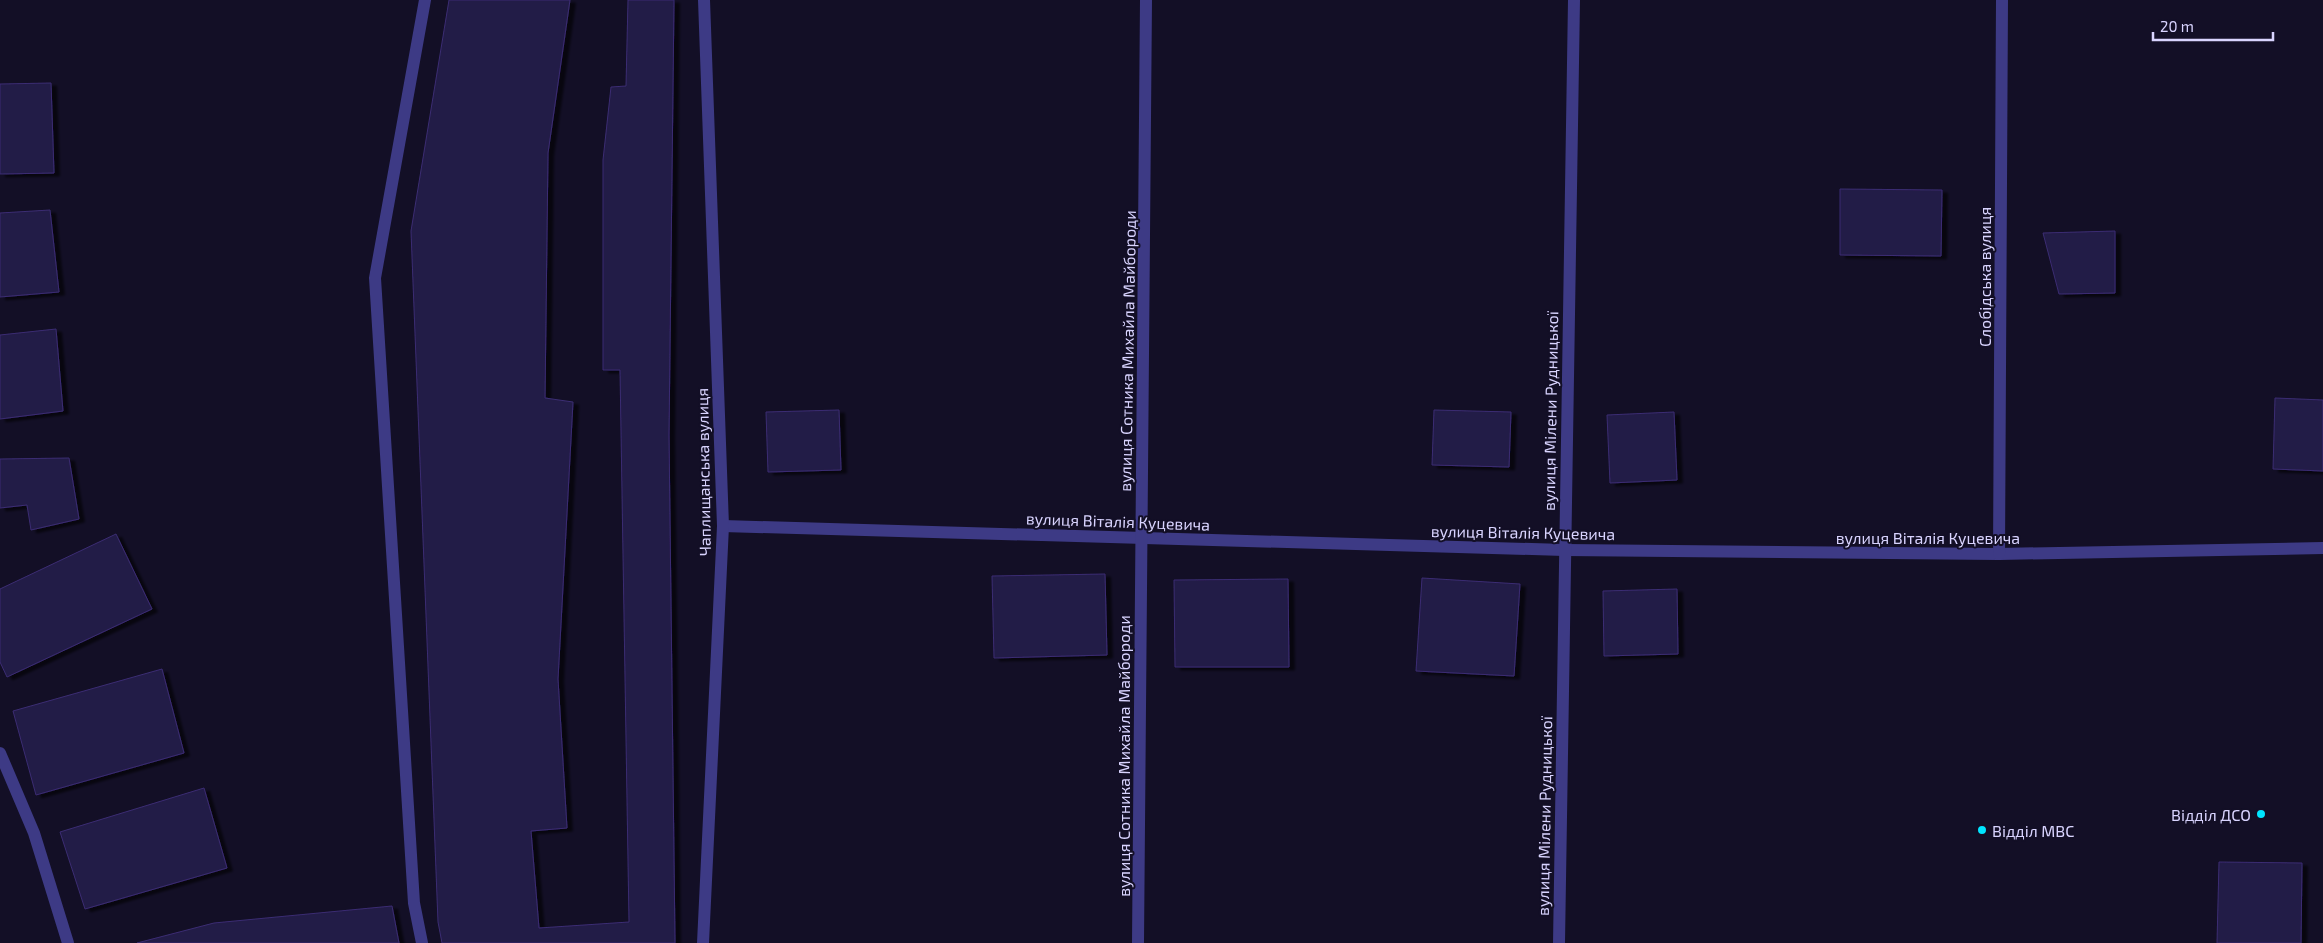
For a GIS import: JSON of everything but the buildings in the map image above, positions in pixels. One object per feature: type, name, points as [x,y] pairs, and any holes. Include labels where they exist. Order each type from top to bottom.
[{"type":"street","points":[[422,943],[414,903],[375,278],[425,0]]},
{"type":"street","name":"Чаплищанська вулиця","points":[[703,943],[723,526],[704,0]]},
{"type":"street","name":"вулиця Сотника Михайла Майбороди","points":[[1138,943],[1146,0]]},
{"type":"street","name":"вулиця Мілени Рудницької","points":[[1559,943],[1574,0]]},
{"type":"street","name":"Слобідська вулиця","points":[[1999,554],[2002,0]]},
{"type":"street","name":"вулиця Віталія Куцевича","points":[[723,526],[1564,550],[1999,554],[2323,548]]},
{"type":"street","points":[[0,753],[34,832],[68,943]]},
{"type":"place","name":"Відділ ДСО","points":[[2261,814]]},
{"type":"place","name":"Відділ МВС","points":[[1982,830]]}]
